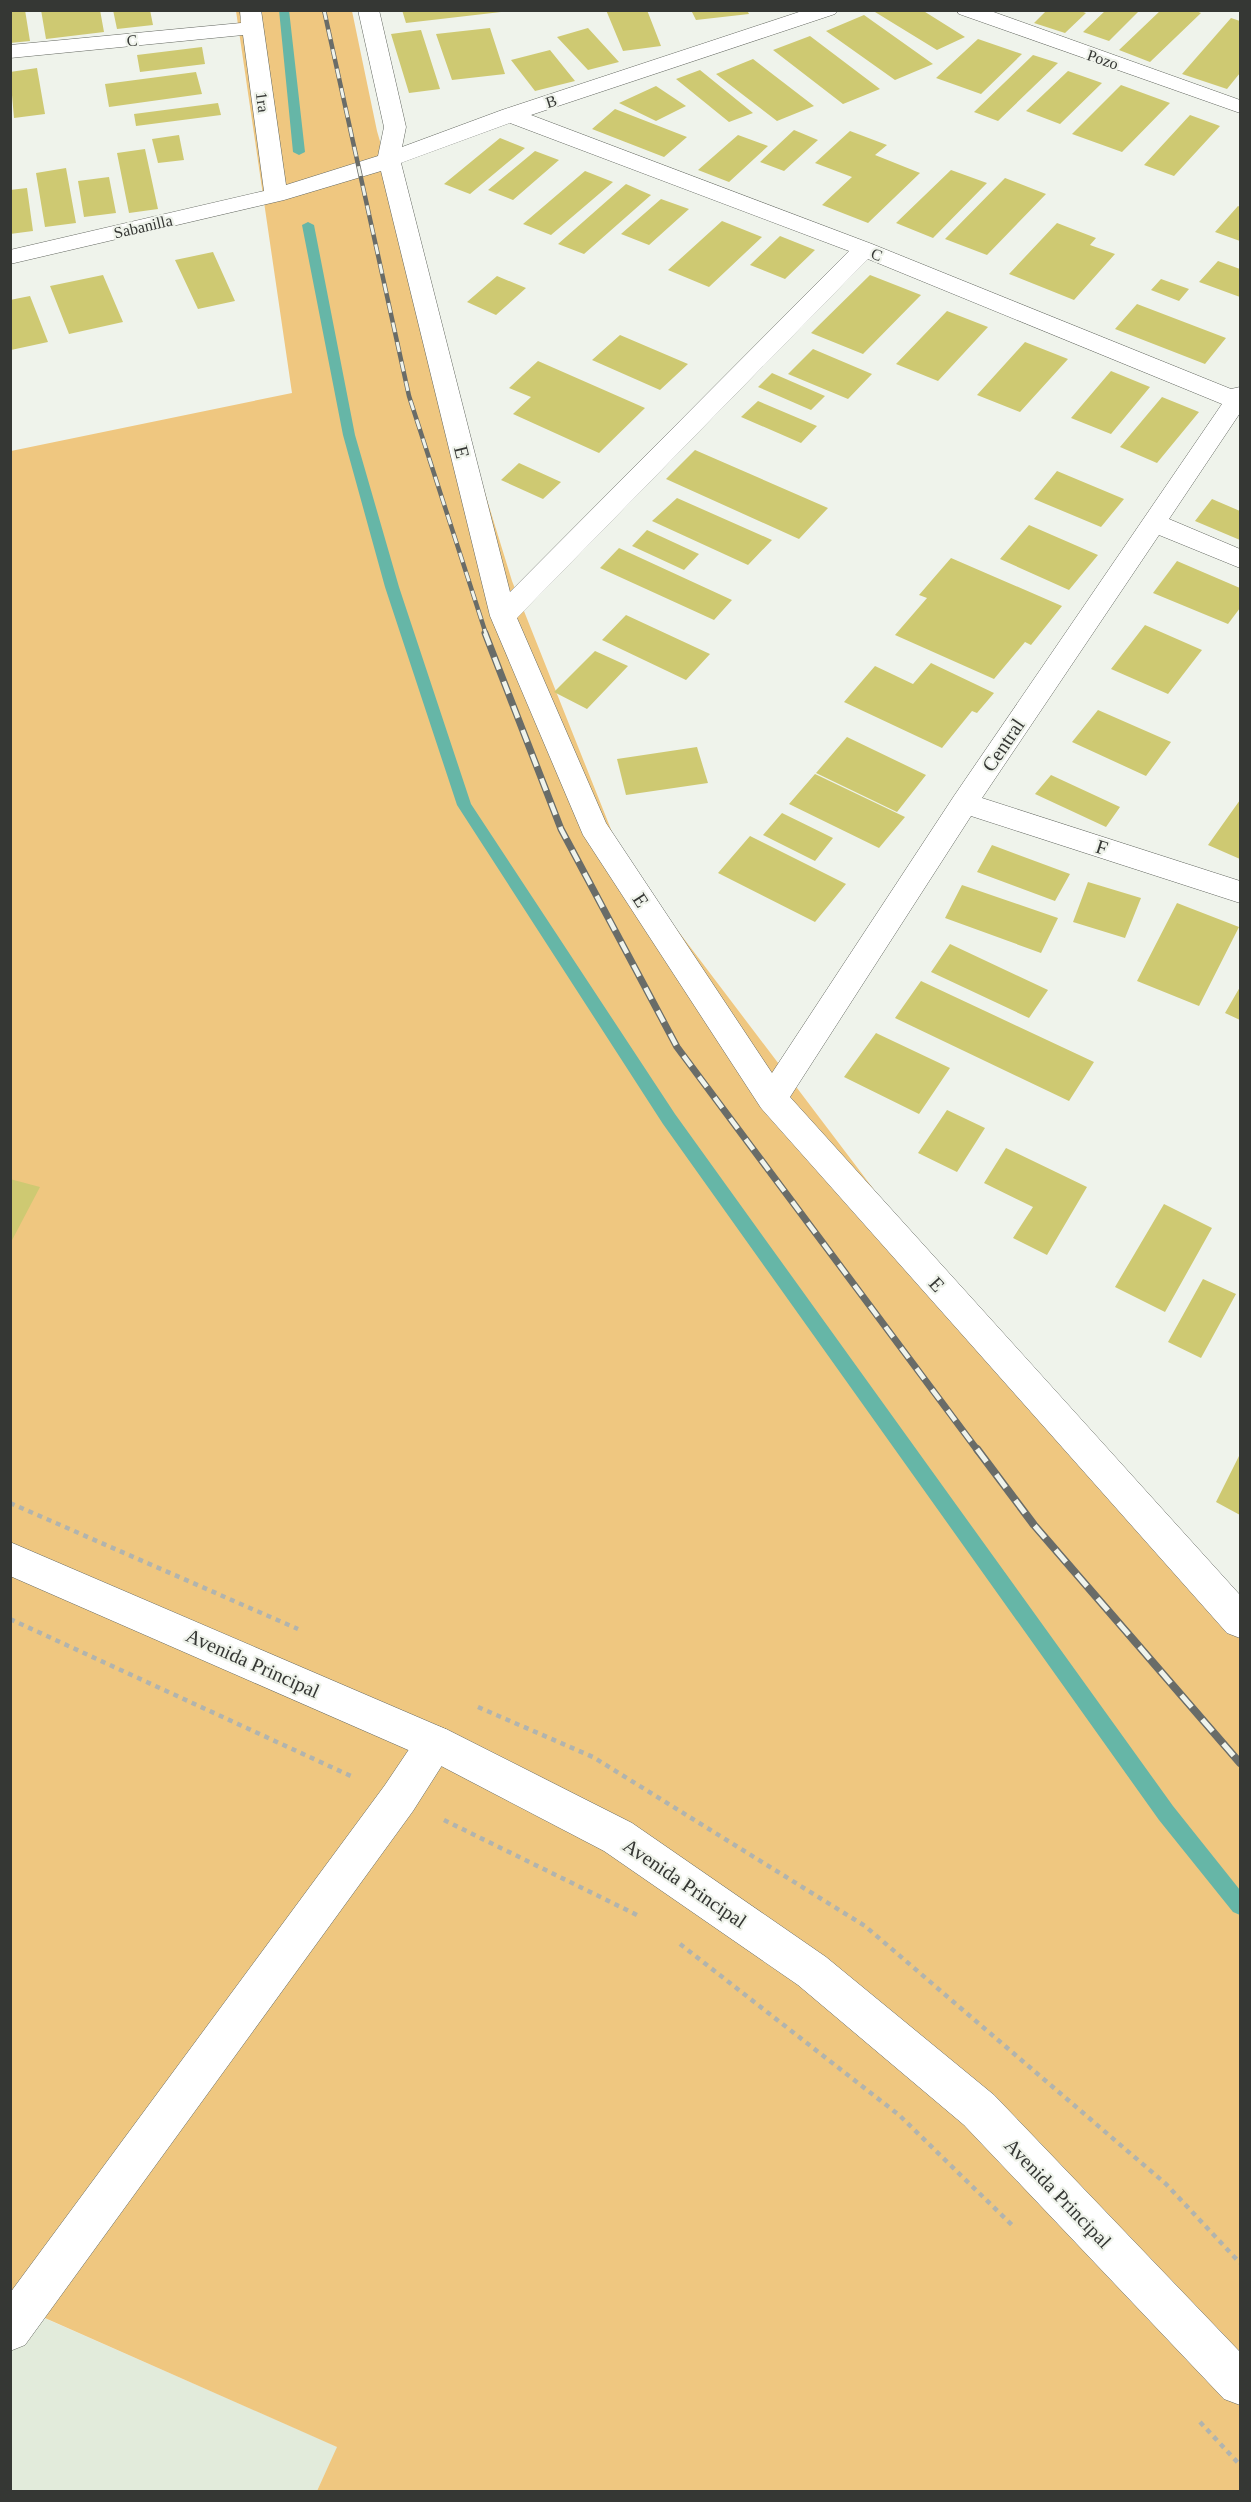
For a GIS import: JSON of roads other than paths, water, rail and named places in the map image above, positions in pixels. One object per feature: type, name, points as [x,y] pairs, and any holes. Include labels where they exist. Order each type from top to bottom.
[{"type":"street","name":"E","points":[[368,10],[395,127],[389,159],[503,616],[593,827],[772,1099],[1240,1622]]},
{"type":"street","name":"B","points":[[276,195],[828,10]]},
{"type":"street","name":"Pozo","points":[[966,10],[1240,107]]},
{"type":"street","name":"C","points":[[10,52],[252,19]]},
{"type":"street","name":"1ra","points":[[252,19],[276,195]]},
{"type":"street","name":"C","points":[[510,115],[864,249],[1239,399]]},
{"type":"street","name":"Sabanilla","points":[[10,257],[276,195]]},
{"type":"street","points":[[503,616],[864,249]]},
{"type":"street","name":"Central","points":[[772,1099],[964,803],[1153,522],[1239,399]]},
{"type":"street","points":[[1153,522],[1240,559]]},
{"type":"street","name":"F","points":[[964,803],[1240,892]]},
{"type":"street","name":"Avenida Principal","points":[[10,1558],[435,1743],[618,1837],[812,1971],[979,2110],[1240,2383]]},
{"type":"street","points":[[10,2330],[399,1798],[435,1743]]},
{"type":"waterway","points":[[284,10],[299,152]]},
{"type":"waterway","points":[[308,225],[349,435],[392,587],[464,805],[669,1119],[1166,1813],[1240,1905]]},
{"type":"railway","points":[[324,10],[409,396],[486,634]]},
{"type":"railway","points":[[485,633],[561,829],[677,1047],[978,1451]]},
{"type":"railway","points":[[977,1449],[1034,1525],[1240,1763]]}]
